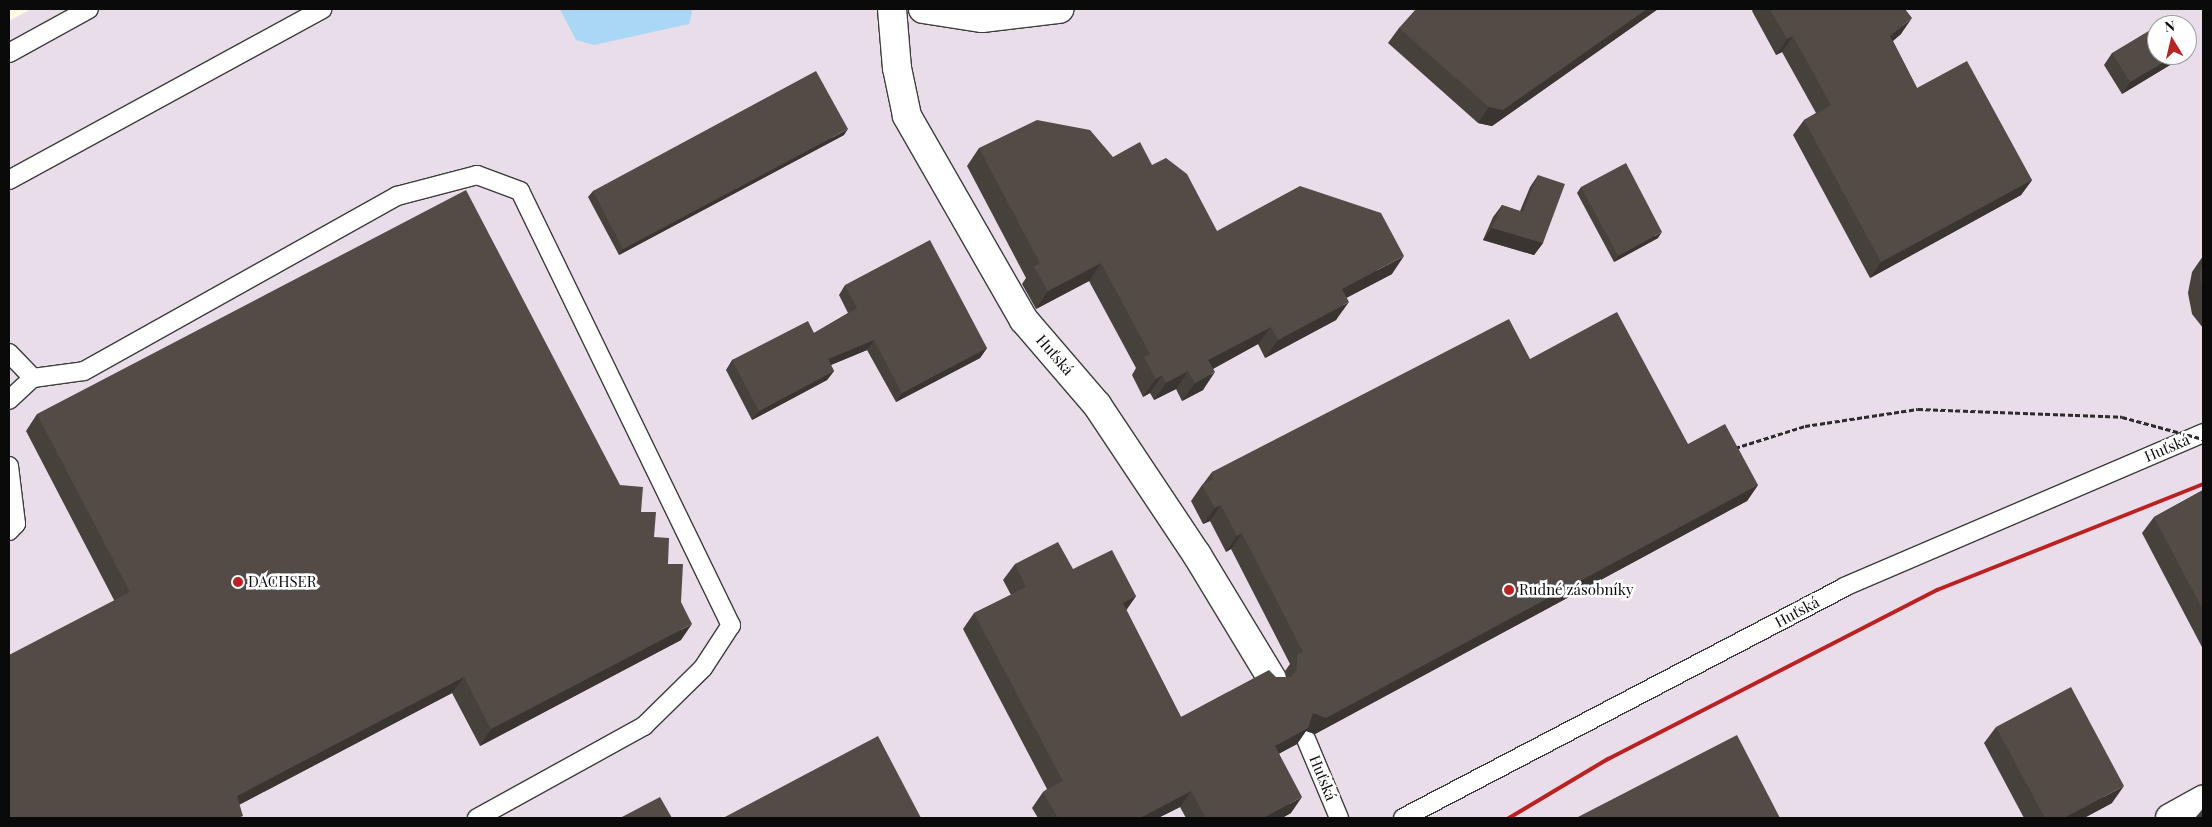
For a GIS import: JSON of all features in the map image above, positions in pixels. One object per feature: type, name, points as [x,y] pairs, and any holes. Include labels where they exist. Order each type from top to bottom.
[{"type":"street","name":"Huťská","points":[[892,9],[896,68],[907,116],[1024,320],[1098,405],[1197,554],[1272,678]]},
{"type":"street","points":[[923,9],[982,18],[1059,9]]},
{"type":"street","points":[[2170,818],[2203,800]]},
{"type":"lane","points":[[9,53],[89,9]]},
{"type":"lane","points":[[9,180],[322,9]]},
{"type":"lane","points":[[9,400],[34,378],[84,371],[397,196],[477,175],[520,191],[731,625],[702,668],[644,726],[477,818]]},
{"type":"lane","points":[[9,353],[34,378]]},
{"type":"lane","name":"Huťská","points":[[1403,818],[1844,587],[2203,432]]},
{"type":"lane","points":[[9,466],[16,524],[9,531]]},
{"type":"lane","name":"Huťská","points":[[1306,739],[1339,818]]},
{"type":"path","points":[[1730,449],[1805,426],[1918,409],[2122,417],[2203,439]]},
{"type":"shaded area","points":[[31,9],[2203,9],[2203,818],[9,818],[9,21]]},
{"type":"water","points":[[560,9],[691,9],[692,13],[689,24],[594,45],[576,40]]},
{"type":"building","points":[[1416,9],[1647,9],[1503,110],[1489,107],[1399,28]]},
{"type":"building","points":[[1770,9],[1905,9],[1912,18],[1890,36],[1917,88],[1967,61],[2032,180],[1881,262],[1804,120],[1831,105],[1793,36],[1787,39]]},
{"type":"building","points":[[2147,32],[2147,65],[2159,65],[2130,82],[2112,53]]},
{"type":"building","points":[[816,71],[848,129],[623,249],[593,191]]},
{"type":"building","points":[[1037,120],[1090,130],[1113,157],[1140,142],[1152,165],[1166,158],[1187,174],[1217,231],[1300,186],[1381,213],[1404,256],[1342,289],[1349,302],[1278,340],[1271,327],[1208,360],[1215,372],[1195,383],[1188,371],[1166,383],[1162,375],[1156,379],[1144,357],[1150,354],[1101,263],[1048,291],[1034,267],[1040,263],[979,148]]},
{"type":"building","points":[[1626,163],[1662,232],[1618,256],[1581,187]]},
{"type":"building","points":[[1538,175],[1565,184],[1543,243],[1492,228],[1502,205],[1523,212]]},
{"type":"building","points":[[466,190],[620,485],[643,487],[641,512],[656,512],[654,537],[669,538],[668,564],[683,564],[681,602],[692,624],[491,729],[464,677],[237,796],[243,816],[238,818],[9,818],[9,655],[130,592],[37,414]]},
{"type":"building","points":[[930,240],[987,348],[902,393],[874,340],[828,359],[834,371],[759,411],[732,360],[808,321],[814,333],[857,308],[845,285]]},
{"type":"building","points":[[2203,258],[2203,294],[2200,276]]},
{"type":"building","points":[[1617,312],[1688,444],[1725,424],[1758,485],[1326,718],[1313,713],[1308,728],[1275,746],[1302,797],[1263,818],[1206,818],[1191,791],[1140,818],[1058,818],[1043,792],[1063,781],[974,613],[1026,587],[1015,564],[1058,542],[1073,569],[1112,550],[1136,596],[1123,603],[1181,717],[1269,670],[1276,677],[1291,677],[1297,670],[1297,655],[1303,652],[1242,533],[1237,536],[1221,505],[1215,508],[1202,485],[1213,479],[1212,472],[1509,319],[1530,359]]},
{"type":"building","points":[[2203,490],[2203,610],[2154,517]]},
{"type":"building","points":[[2071,687],[2124,786],[2064,818],[2045,818],[1996,727]]},
{"type":"building","points":[[1737,735],[1780,818],[1576,818]]},
{"type":"building","points":[[878,736],[921,818],[723,818]]},
{"type":"building","points":[[660,797],[672,818],[620,818]]},
{"type":"railway","points":[[1509,818],[1608,759],[1937,590],[2203,484]]},
{"type":"place","name":"DACHSER","points":[[238,582]]},
{"type":"place","name":"Rudné zásobníky","points":[[1509,590]]}]
